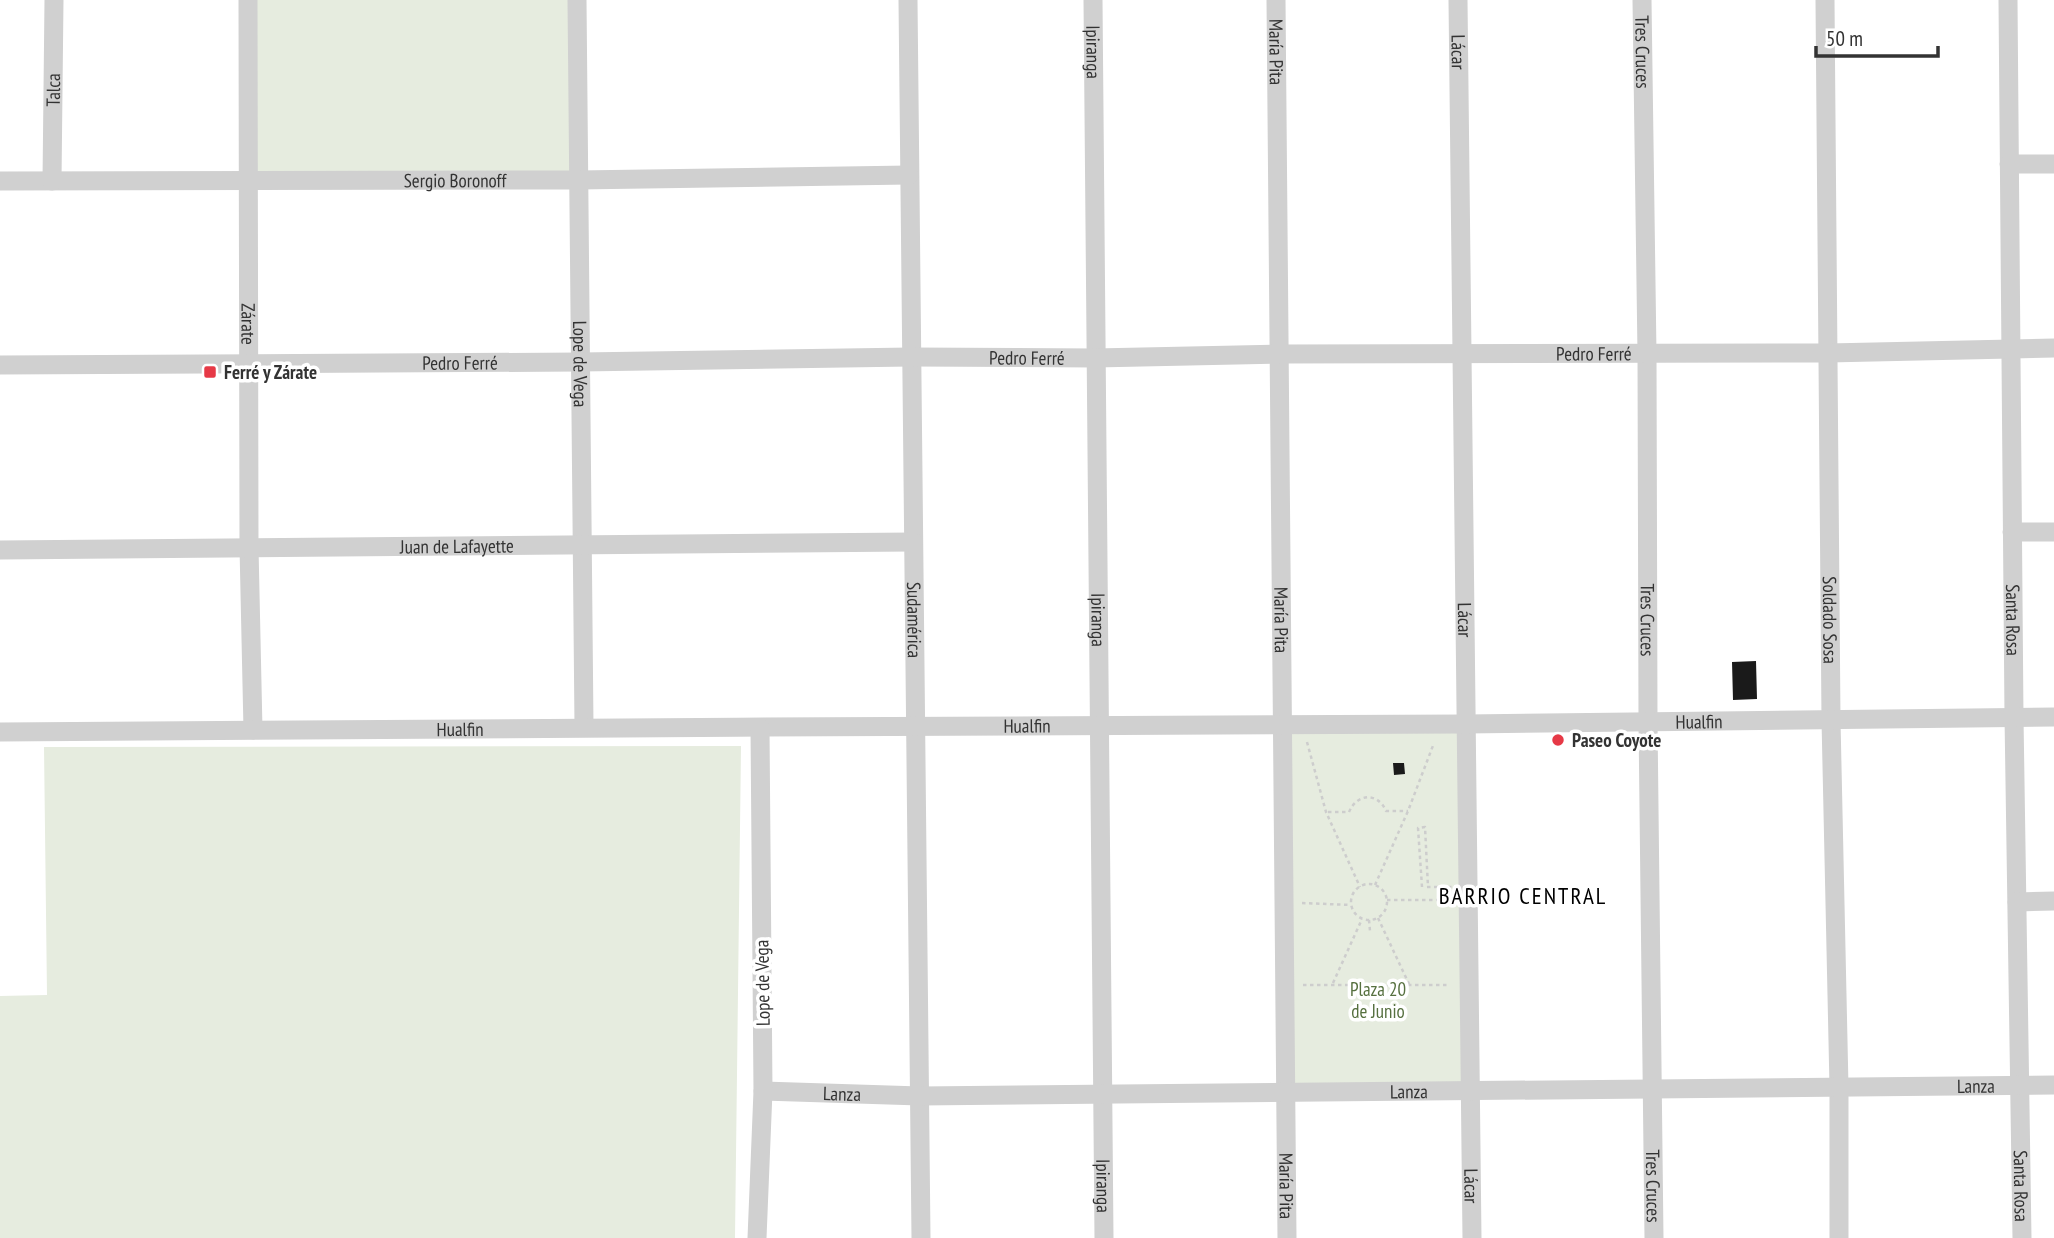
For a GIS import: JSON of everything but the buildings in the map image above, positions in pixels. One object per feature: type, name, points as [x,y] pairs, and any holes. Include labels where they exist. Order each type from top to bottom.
[{"type":"street","name":"Talca","points":[[52,181],[54,0]]},
{"type":"street","name":"Zárate","points":[[248,0],[249,547],[253,730]]},
{"type":"street","name":"Lope de Vega","points":[[578,0],[584,726]]},
{"type":"street","name":"Sudamérica","points":[[908,0],[921,1238]]},
{"type":"street","name":"Ipiranga","points":[[1093,0],[1104,1238]]},
{"type":"street","name":"María Pita","points":[[1276,0],[1287,1238]]},
{"type":"street","name":"Lácar","points":[[1458,0],[1472,1238]]},
{"type":"street","name":"Tres Cruces","points":[[1642,0],[1654,1238]]},
{"type":"street","name":"Soldado Sosa","points":[[1825,0],[1831,720],[1839,1087],[1839,1238]]},
{"type":"street","name":"Santa Rosa","points":[[2008,0],[2014,717],[2022,1238]]},
{"type":"street","points":[[2009,164],[2054,164]]},
{"type":"street","name":"Sergio Boronoff","points":[[0,181],[578,180],[909,175]]},
{"type":"street","name":"Pedro Ferré","points":[[0,365],[581,362],[910,356],[1096,358],[1280,354],[1828,353],[2054,348]]},
{"type":"street","points":[[2012,532],[2054,532]]},
{"type":"street","name":"Juan de Lafayette","points":[[0,550],[913,542]]},
{"type":"street","name":"Hualfin","points":[[0,732],[584,726],[760,728],[1467,724],[2054,717]]},
{"type":"street","name":"Lope de Vega","points":[[757,1238],[764,1091],[760,728]]},
{"type":"street","points":[[2017,902],[2054,901]]},
{"type":"street","name":"Lanza","points":[[764,1091],[920,1096],[2054,1085]]},
{"type":"path","points":[[1375,885],[1408,811],[1441,724]]},
{"type":"path","points":[[1302,725],[1326,812],[1360,887]]},
{"type":"path","points":[[1326,812],[1351,812],[1356,800],[1368,796],[1380,801],[1386,811]]},
{"type":"path","points":[[1381,812],[1408,811]]},
{"type":"path","points":[[1422,887],[1418,828],[1425,827],[1428,887]]},
{"type":"path","points":[[1375,885],[1383,891],[1387,900],[1385,911],[1378,918],[1362,919],[1353,910],[1353,894],[1360,887],[1375,885]]},
{"type":"path","points":[[1417,887],[1466,893]]},
{"type":"path","points":[[1387,900],[1466,893]]},
{"type":"path","points":[[1285,903],[1351,905]]},
{"type":"path","points":[[1378,918],[1409,984]]},
{"type":"path","points":[[1332,984],[1362,919]]},
{"type":"path","points":[[1370,920],[1370,931]]},
{"type":"path","points":[[1286,985],[1469,985]]},
{"type":"green space","points":[[248,0],[577,0],[578,180],[247,182]]},
{"type":"green space","name":"Plaza 20 de Junio","points":[[1467,724],[1470,1092],[1285,1093],[1281,725]]},
{"type":"green space","points":[[741,746],[735,1238],[0,1238],[0,996],[47,995],[44,747]]},
{"type":"place","name":"Ferré y Zárate","points":[[210,372]]},
{"type":"place","name":"Paseo Coyote","points":[[1558,740]]},
{"type":"district","name":"BARRIO CENTRAL","points":[[1523,895]]}]
